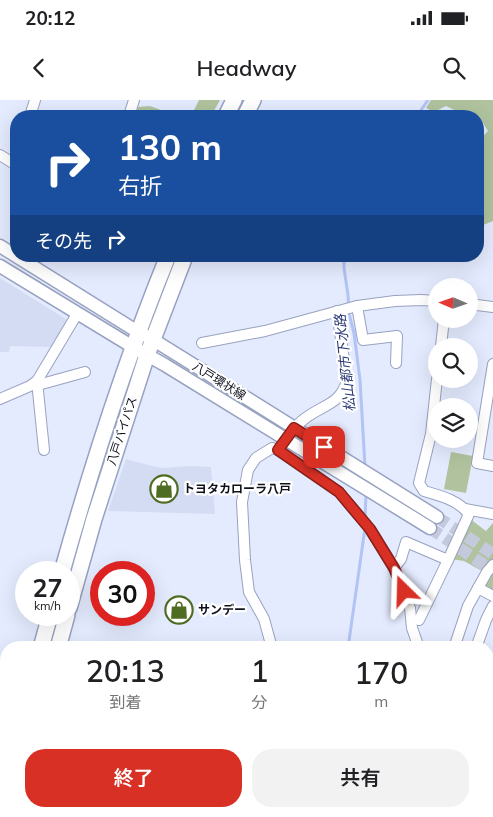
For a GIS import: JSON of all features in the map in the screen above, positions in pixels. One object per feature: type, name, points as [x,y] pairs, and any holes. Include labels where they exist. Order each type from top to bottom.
[{"type":"highway","name":"八戸バイパス","points":[[65,561],[80,509],[138,332],[166,262]]},
{"type":"highway","name":"八戸バイパス","points":[[80,569],[94,519],[152,339],[183,262]]},
{"type":"highway","points":[[43,641],[47,626]]},
{"type":"highway","points":[[60,641],[64,626]]},
{"type":"main road","name":"八戸環状線","points":[[26,262],[437,517]]},
{"type":"main road","name":"八戸環状線","points":[[0,266],[430,528]]},
{"type":"street","points":[[202,343],[265,331],[357,306],[395,301],[428,300]]},
{"type":"street","points":[[478,305],[493,307]]},
{"type":"street","points":[[357,306],[363,340],[397,336],[396,363]]},
{"type":"street","points":[[278,450],[294,428],[306,417],[338,398],[344,390],[347,381],[337,311]]},
{"type":"street","points":[[44,450],[38,383],[77,314]]},
{"type":"street","points":[[493,364],[477,463],[493,466]]},
{"type":"street","points":[[0,399],[38,383],[85,372]]},
{"type":"street","points":[[419,620],[469,514],[452,500],[424,491],[419,483],[431,434],[436,388]]},
{"type":"street","points":[[270,641],[264,619],[249,592],[245,560],[242,502],[248,470],[256,458],[272,448],[278,450],[339,492],[370,529],[394,568],[410,608],[412,628],[417,641]]},
{"type":"street","points":[[465,509],[493,514]]},
{"type":"street","points":[[394,568],[401,559],[406,542],[448,560]]},
{"type":"street","points":[[456,641],[468,606],[493,565]]},
{"type":"street","points":[[478,588],[493,596]]},
{"type":"street","points":[[478,641],[493,606]]},
{"type":"shaded area","points":[[0,278],[69,321],[53,347],[10,346],[9,352],[0,352]]},
{"type":"shaded area","name":"トヨタカローラ八戸","points":[[126,459],[163,468],[211,467],[215,514],[108,511]]},
{"type":"green space","points":[[199,100],[220,100],[214,110],[194,110]]},
{"type":"green space","points":[[431,100],[493,100],[493,221],[484,225],[484,135],[488,131],[484,124],[484,110],[454,110],[446,106],[438,110],[426,108]]},
{"type":"green space","points":[[150,106],[161,110],[137,110],[138,107]]},
{"type":"green space","points":[[451,452],[473,456],[466,493],[444,489]]},
{"type":"green space","points":[[470,517],[486,531],[493,523],[493,591],[484,585],[489,575],[464,561],[451,559]]},
{"type":"waterway","name":"松山都市下水路","points":[[421,110],[428,100]]},
{"type":"waterway","name":"松山都市下水路","points":[[344,262],[349,314],[354,333],[360,380],[365,467]]},
{"type":"waterway","name":"松山都市下水路","points":[[365,519],[366,493]]},
{"type":"waterway","name":"松山都市下水路","points":[[349,641],[365,528]]},
{"type":"tunnel","points":[[437,517],[493,554]]},
{"type":"tunnel","points":[[430,528],[493,571]]},
{"type":"place","name":"トヨタカローラ八戸","points":[[164,489]]},
{"type":"place","name":"サンデー","points":[[179,610]]},
{"type":"route","points":[[324,447],[294,428],[278,450],[339,492],[370,529],[394,568],[404,591]]}]
